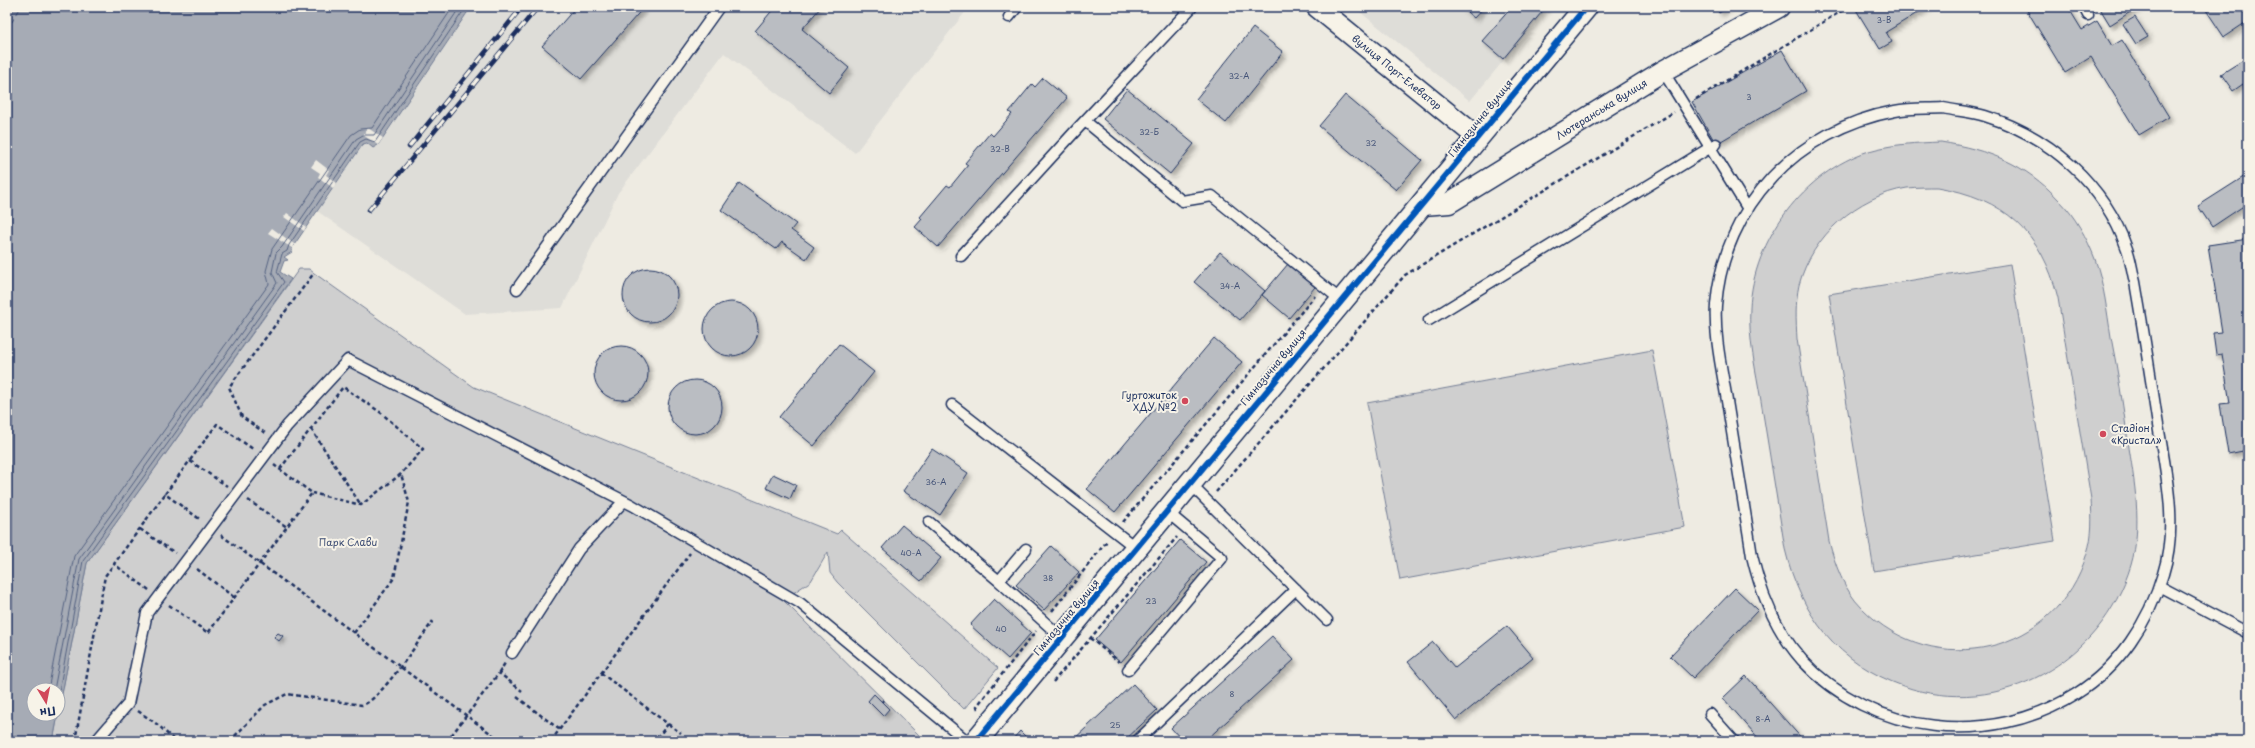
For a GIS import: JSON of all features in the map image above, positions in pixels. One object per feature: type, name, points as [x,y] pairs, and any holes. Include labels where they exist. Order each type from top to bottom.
[{"type":"street","name":"вулиця Порт-Елеватор","points":[[1317,7],[1477,137]]},
{"type":"street","name":"Гімназична вулиця","points":[[976,741],[1189,483],[1335,296],[1423,205],[1477,137],[1586,7]]},
{"type":"street","name":"Лютеранська вулиця","points":[[1423,205],[1448,203],[1663,71],[1779,7]]},
{"type":"lane","points":[[517,289],[719,7]]},
{"type":"lane","points":[[1009,17],[1017,7]]},
{"type":"lane","points":[[961,256],[1084,121],[1192,7]]},
{"type":"lane","points":[[1663,71],[1684,106],[1713,146],[1748,209]]},
{"type":"lane","points":[[1943,108],[1984,116],[2020,129],[2053,149],[2085,178],[2110,212],[2127,249],[2135,282],[2169,490],[2171,528],[2164,571],[2159,586],[2152,605],[2131,642],[2106,671],[2076,694],[2036,715],[1993,727],[1947,729],[1901,721],[1869,709],[1836,689],[1802,660],[1776,623],[1759,585],[1752,556],[1718,348],[1716,305],[1723,263],[1738,225],[1757,195],[1784,164],[1818,138],[1857,120],[1896,110],[1943,108]]},
{"type":"lane","points":[[1084,121],[1182,201],[1212,196],[1335,296]]},
{"type":"lane","points":[[1429,320],[1713,146]]},
{"type":"lane","points":[[96,741],[128,704],[146,613],[276,441],[348,360],[624,501],[800,603],[967,741]]},
{"type":"lane","points":[[952,405],[1136,548]]},
{"type":"lane","points":[[1189,483],[1327,620]]},
{"type":"lane","points":[[512,653],[579,549],[624,501]]},
{"type":"lane","points":[[1128,670],[1222,558],[1166,511]]},
{"type":"lane","points":[[928,522],[999,581],[1062,638]]},
{"type":"lane","points":[[999,581],[1026,549]]},
{"type":"lane","points":[[2159,586],[2248,633]]},
{"type":"lane","points":[[1137,741],[1296,589]]},
{"type":"lane","points":[[1710,714],[1734,741]]},
{"type":"path","points":[[1405,274],[1848,7]]},
{"type":"path","points":[[276,441],[242,417],[229,387],[314,273]]},
{"type":"path","points":[[980,714],[977,706],[1115,531],[1317,293],[1335,296]]},
{"type":"path","points":[[280,469],[343,387],[380,412],[423,449],[401,474],[361,505]]},
{"type":"path","points":[[311,429],[361,505]]},
{"type":"path","points":[[354,633],[394,578],[409,502],[401,474]]},
{"type":"path","points":[[312,493],[361,505]]},
{"type":"path","points":[[140,529],[235,598]]},
{"type":"path","points":[[551,741],[697,543]]},
{"type":"path","points":[[75,741],[105,576],[114,564]]},
{"type":"path","points":[[309,599],[501,741]]},
{"type":"path","points":[[230,741],[265,705],[288,694],[362,705],[368,704],[400,666],[433,621]]},
{"type":"path","points":[[1090,638],[1128,670]]},
{"type":"path","points":[[447,741],[499,673],[522,691]]},
{"type":"path","points":[[601,673],[681,733]]},
{"type":"path","points":[[517,697],[560,730]]},
{"type":"path","points":[[128,704],[158,725],[175,741]]},
{"type":"path","points":[[655,741],[668,724]]},
{"type":"shaded area","points":[[471,7],[969,7],[855,153],[724,53],[618,193],[562,308],[465,314],[317,211],[363,144],[378,145]]},
{"type":"shaded area","points":[[1354,7],[1548,7],[1470,101]]},
{"type":"green space","name":"Стадіон «Кристал»","points":[[1941,142],[1990,154],[2019,167],[2033,176],[2065,206],[2088,243],[2095,259],[2103,288],[2133,471],[2137,518],[2135,550],[2131,565],[2117,599],[2097,629],[2072,654],[2042,674],[2010,688],[1975,695],[1939,694],[1903,686],[1880,676],[1859,664],[1841,650],[1812,616],[1792,573],[1785,549],[1750,331],[1750,308],[1753,283],[1761,258],[1772,234],[1786,212],[1804,192],[1823,175],[1845,161],[1869,151],[1896,145]],"holes":[[[1937,187],[1961,192],[1982,200],[2001,210],[2017,222],[2042,254],[2051,275],[2058,298],[2091,499],[2092,519],[2087,553],[2072,587],[2050,615],[2022,634],[1991,646],[1957,650],[1923,645],[1891,631],[1862,608],[1850,593],[1841,577],[1829,541],[1797,339],[1796,312],[1799,285],[1805,267],[1814,250],[1839,221],[1854,209],[1889,192],[1907,188]]]},
{"type":"green space","points":[[2010,264],[2055,541],[1874,571],[1829,294]]},
{"type":"green space","name":"Парк Слави","points":[[299,269],[309,269],[474,387],[837,534],[841,530],[998,668],[964,709],[837,582],[830,573],[828,552],[811,581],[783,600],[925,741],[53,741],[57,722],[66,722],[66,682],[64,682],[87,563]]},
{"type":"green space","points":[[1652,350],[1685,527],[1400,580],[1367,403]]},
{"type":"water","points":[[7,7],[471,7],[378,145],[373,148],[367,143],[363,144],[292,248],[292,252],[284,257],[288,260],[284,261],[280,272],[291,279],[87,563],[64,682],[26,682],[26,722],[57,722],[53,741],[7,741]]},
{"type":"pier","points":[[368,128],[383,138],[378,145],[363,135]]},
{"type":"pier","points":[[316,160],[329,170],[326,175],[337,183],[333,188],[318,177],[320,173],[311,167]]},
{"type":"pier","points":[[287,213],[306,227],[304,231],[284,217]]},
{"type":"pier","points":[[272,228],[294,244],[292,248],[268,233]]},
{"type":"building","points":[[576,7],[644,7],[581,79],[542,46]]},
{"type":"building","points":[[775,7],[821,7],[802,29],[849,68],[829,93],[755,31]]},
{"type":"building","points":[[1461,7],[1484,7],[1474,18]]},
{"type":"building","points":[[1512,7],[1546,7],[1503,59],[1482,41]]},
{"type":"building","points":[[1716,7],[1729,7],[1719,13]]},
{"type":"building","points":[[1927,7],[1886,32],[1892,42],[1880,49],[1855,8]]},
{"type":"building","points":[[2025,7],[2068,7],[2082,30],[2097,21],[2112,46],[2122,40],[2169,117],[2139,135],[2091,57],[2065,73]]},
{"type":"building","points":[[2099,7],[2138,7],[2110,25]]},
{"type":"building","points":[[2204,7],[2248,7],[2248,21],[2224,37]]},
{"type":"building","points":[[2135,17],[2148,37],[2136,44],[2123,24]]},
{"type":"building","points":[[1253,28],[1283,52],[1226,123],[1196,99]]},
{"type":"building","points":[[1782,50],[1806,91],[1716,144],[1692,102]]},
{"type":"building","points":[[2248,57],[2248,92],[2243,84],[2233,91],[2221,74]]},
{"type":"building","points":[[1043,78],[1067,98],[938,247],[915,227],[922,219],[920,217],[947,185],[950,187],[968,165],[965,163],[990,133],[993,136],[1012,114],[1009,112],[1032,84],[1035,87]]},
{"type":"building","points":[[1127,89],[1194,144],[1170,174],[1103,119]]},
{"type":"building","points":[[1345,95],[1422,160],[1396,190],[1319,126]]},
{"type":"building","points":[[2245,176],[2248,180],[2248,203],[2212,227],[2198,206]]},
{"type":"building","points":[[739,183],[796,224],[791,230],[814,247],[806,259],[782,242],[776,249],[721,210]]},
{"type":"building","points":[[2248,239],[2248,450],[2228,454],[2220,404],[2230,403],[2222,354],[2216,355],[2213,333],[2222,332],[2208,245]]},
{"type":"building","points":[[1220,252],[1265,291],[1240,320],[1194,282]]},
{"type":"building","points":[[1288,264],[1315,287],[1289,318],[1262,295]]},
{"type":"building","points":[[650,268],[660,270],[669,276],[675,285],[677,295],[675,305],[669,314],[660,320],[650,322],[640,320],[631,314],[625,305],[623,295],[625,285],[631,276],[640,270]]},
{"type":"building","points":[[731,302],[741,304],[750,310],[756,319],[758,329],[756,339],[750,348],[741,354],[731,356],[721,354],[712,348],[706,339],[704,329],[706,319],[712,310],[721,304]]},
{"type":"building","name":"Гуртожиток ХДУ №2","points":[[1214,338],[1242,362],[1115,512],[1087,489]]},
{"type":"building","points":[[839,344],[874,372],[814,446],[779,417]]},
{"type":"building","points":[[621,346],[631,348],[640,354],[646,363],[648,373],[646,383],[640,392],[631,398],[621,400],[611,398],[602,392],[596,383],[594,373],[596,363],[602,354],[611,348]]},
{"type":"building","points":[[695,380],[705,382],[714,388],[720,397],[722,407],[720,417],[714,426],[705,432],[695,434],[685,432],[676,426],[670,417],[668,407],[670,397],[676,388],[685,382]]},
{"type":"building","points":[[932,449],[968,473],[940,515],[903,491]]},
{"type":"building","points":[[773,474],[796,485],[790,499],[766,488]]},
{"type":"building","points":[[902,525],[941,558],[921,581],[882,548]]},
{"type":"building","points":[[1180,540],[1206,562],[1121,662],[1095,640]]},
{"type":"building","points":[[1051,546],[1079,572],[1044,610],[1016,585]]},
{"type":"building","points":[[1735,588],[1758,610],[1693,678],[1670,656]]},
{"type":"building","points":[[994,599],[1031,633],[1008,659],[970,625]]},
{"type":"building","points":[[1507,626],[1533,657],[1456,720],[1408,662],[1433,642],[1455,668]]},
{"type":"building","points":[[278,633],[283,636],[279,641],[274,637]]},
{"type":"building","points":[[1272,636],[1294,660],[1205,741],[1183,741],[1171,728]]},
{"type":"building","points":[[1746,676],[1804,741],[1761,741],[1723,698]]},
{"type":"building","points":[[1133,684],[1157,710],[1124,741],[1072,741]]},
{"type":"building","points":[[874,694],[889,709],[883,716],[868,701]]},
{"type":"building","points":[[1020,731],[1030,741],[1011,741]]},
{"type":"ferry route","points":[[7,30],[21,7]]},
{"type":"railway","points":[[409,147],[522,7]]},
{"type":"railway","points":[[369,210],[538,7]]},
{"type":"cycle path","points":[[976,741],[1586,7]]},
{"type":"place","name":"Гуртожиток ХДУ №2","points":[[1185,401]]},
{"type":"place","name":"Стадіон «Кристал»","points":[[2103,434]]}]
